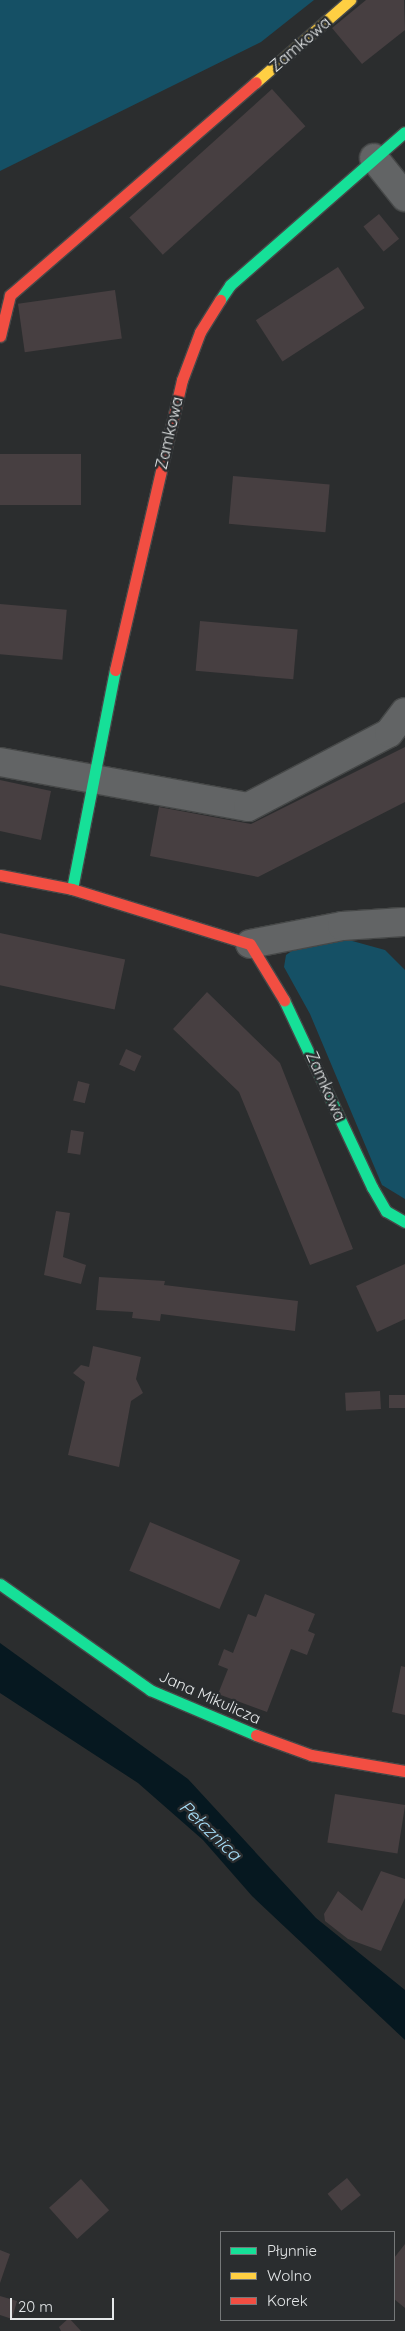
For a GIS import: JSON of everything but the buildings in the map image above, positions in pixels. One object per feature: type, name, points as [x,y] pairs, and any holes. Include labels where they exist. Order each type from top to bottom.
[{"type":"street","name":"Zamkowa","points":[[0,336],[10,295],[350,0]]},
{"type":"street","name":"Zamkowa","points":[[72,889],[91,778],[164,449],[182,380],[200,332],[230,285],[405,132]]},
{"type":"street","points":[[374,158],[405,196]]},
{"type":"street","points":[[0,762],[248,807],[389,733],[405,712]]},
{"type":"street","points":[[0,875],[72,889],[250,944],[342,926],[404,923]]},
{"type":"street","name":"Zamkowa","points":[[250,944],[296,1019],[372,1188],[386,1211],[405,1222]]},
{"type":"street","name":"Jana Mikulicza","points":[[0,1584],[150,1690],[202,1715],[311,1755],[405,1771]]},
{"type":"shaded area","points":[[0,0],[314,0],[261,42],[0,171]]},
{"type":"shaded area","points":[[345,939],[385,950],[405,970],[405,1199],[382,1185],[310,1014],[284,967],[286,955],[299,946]]},
{"type":"water","name":"Pełcznica","points":[[0,1643],[188,1779],[316,1918],[405,1990],[405,2040],[252,1896],[203,1840],[138,1783],[0,1693]]},
{"type":"traffic: fast","points":[[220,300],[230,285],[405,132]]},
{"type":"traffic: fast","points":[[72,889],[115,670]]},
{"type":"traffic: fast","points":[[284,1000],[372,1187],[386,1211],[405,1222]]},
{"type":"traffic: fast","points":[[0,1584],[150,1690],[256,1735]]},
{"type":"traffic: slow","points":[[256,82],[350,0]]},
{"type":"traffic: jam","points":[[0,336],[10,295],[256,82]]},
{"type":"traffic: jam","points":[[115,670],[182,380],[200,332],[220,300]]},
{"type":"traffic: jam","points":[[0,875],[72,889],[250,944],[284,1000]]},
{"type":"traffic: jam","points":[[256,1735],[311,1755],[405,1771]]}]
